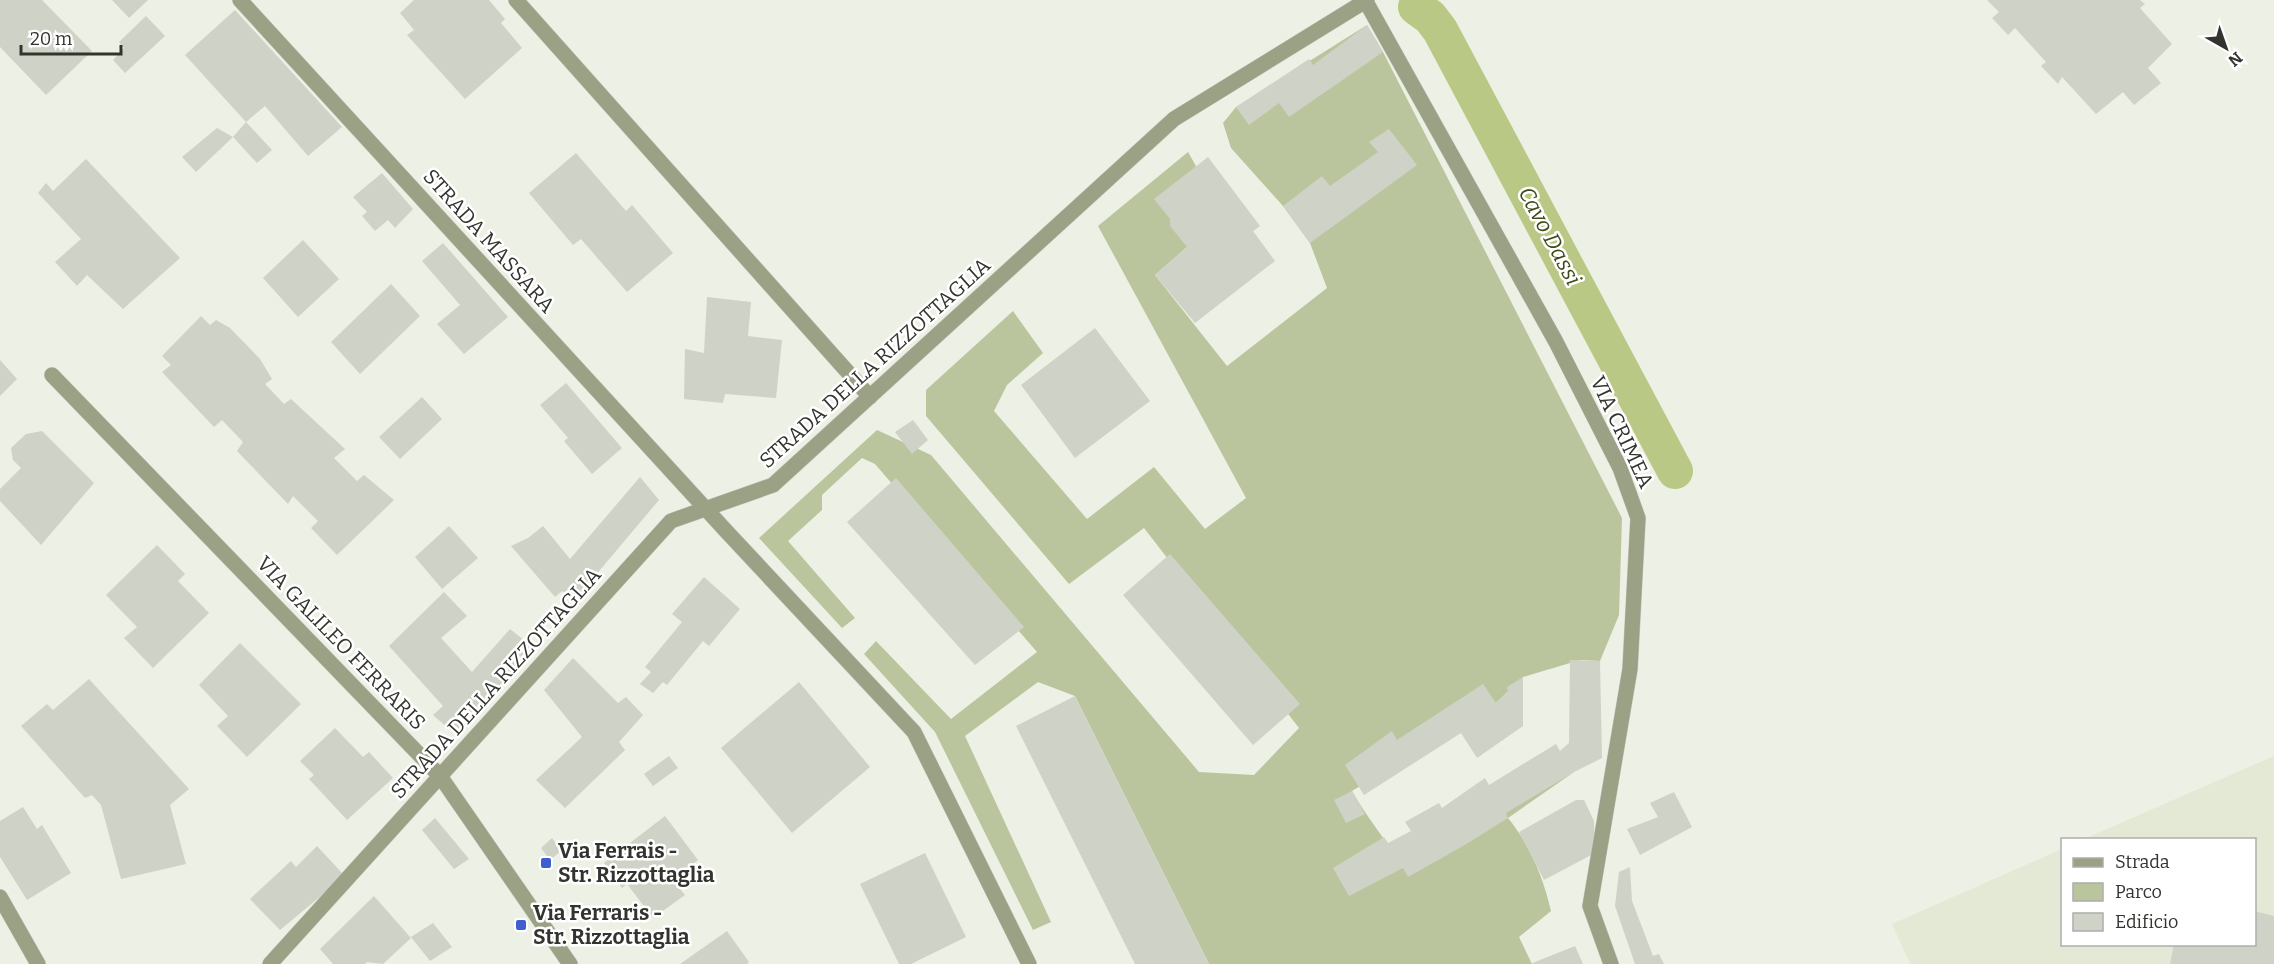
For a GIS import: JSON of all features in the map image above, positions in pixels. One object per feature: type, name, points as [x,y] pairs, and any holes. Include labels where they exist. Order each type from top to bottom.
[{"type":"street","name":"STRADA MASSARA","points":[[240,0],[707,510],[914,732],[1029,964]]},
{"type":"street","points":[[516,0],[870,397]]},
{"type":"street","name":"STRADA DELLA RIZZOTTAGLIA","points":[[270,964],[671,521],[773,485],[1174,119],[1366,0]]},
{"type":"street","name":"VIA CRIMEA","points":[[1366,0],[1556,342],[1620,468],[1638,518],[1630,669],[1590,906],[1611,964]]},
{"type":"street","name":"VIA GALILEO FERRARIS","points":[[52,375],[440,776],[570,964]]},
{"type":"street","points":[[0,897],[38,964]]},
{"type":"shaded area","points":[[2274,756],[2274,964],[1910,964],[1892,924],[2061,849],[2061,946],[2256,946],[2256,838],[2086,838]]},
{"type":"green space","points":[[1367,25],[1383,52],[1622,518],[1619,615],[1600,661],[1580,660],[1523,677],[1496,703],[1352,791],[1403,867],[1574,772],[1508,818],[1523,839],[1535,862],[1551,911],[1519,937],[1532,964],[1209,964],[1075,696],[1038,682],[965,736],[1051,922],[1033,930],[935,732],[864,654],[876,641],[951,719],[1037,652],[875,464],[862,458],[822,495],[822,510],[788,541],[855,618],[842,628],[759,538],[877,430],[931,455],[1199,772],[1254,775],[1299,728],[1144,528],[1069,584],[926,416],[926,390],[1013,311],[1043,353],[1007,385],[994,411],[1087,519],[1154,467],[1205,529],[1246,498],[1098,226],[1188,152],[1205,182],[1187,247],[1155,275],[1227,366],[1327,288],[1310,243],[1283,206],[1231,148],[1223,123],[1236,107]]},
{"type":"building","points":[[0,0],[42,0],[92,51],[46,95],[0,47]]},
{"type":"building","points":[[112,0],[148,0],[129,18]]},
{"type":"building","points":[[414,0],[489,0],[505,19],[501,23],[522,48],[465,99],[407,35],[414,30],[400,13]]},
{"type":"building","points":[[1987,0],[2140,0],[2145,4],[2140,8],[2172,44],[2148,68],[2161,83],[2134,105],[2123,92],[2096,114],[2062,77],[2058,84],[2041,66],[2046,62],[2015,28],[2008,35],[1992,18],[1999,12]]},
{"type":"building","points":[[235,10],[342,127],[308,156],[265,106],[246,122],[185,55]]},
{"type":"building","points":[[146,16],[165,36],[125,73],[113,60],[124,48],[119,42]]},
{"type":"building","points":[[1367,25],[1383,52],[1289,117],[1279,103],[1249,125],[1236,107],[1309,59],[1313,65]]},
{"type":"building","points":[[246,122],[272,150],[257,163],[233,137]]},
{"type":"building","points":[[217,128],[233,137],[196,172],[182,157]]},
{"type":"building","points":[[1389,129],[1417,165],[1310,243],[1283,206],[1322,176],[1330,186],[1378,152],[1369,142]]},
{"type":"building","points":[[576,153],[626,211],[632,205],[673,253],[627,292],[581,239],[573,245],[529,193]]},
{"type":"building","points":[[1208,157],[1260,226],[1253,231],[1275,261],[1195,323],[1155,275],[1187,247],[1170,226],[1170,219],[1154,199]]},
{"type":"building","points":[[86,159],[180,258],[123,309],[87,275],[77,286],[55,262],[81,239],[38,193],[46,183],[53,191]]},
{"type":"building","points":[[382,173],[413,209],[395,228],[388,220],[375,231],[362,216],[367,212],[353,197]]},
{"type":"building","points":[[303,240],[339,279],[298,317],[263,278]]},
{"type":"building","points":[[443,243],[508,317],[464,354],[437,324],[460,305],[422,261]]},
{"type":"building","points":[[391,284],[420,316],[360,374],[331,342]]},
{"type":"building","points":[[707,297],[751,302],[748,336],[782,340],[776,398],[725,394],[723,403],[684,399],[685,349],[704,353]]},
{"type":"building","points":[[201,316],[210,325],[216,320],[230,328],[260,359],[272,379],[265,384],[284,404],[291,399],[345,449],[334,458],[357,481],[364,475],[394,500],[337,555],[311,528],[318,521],[293,496],[288,504],[237,451],[243,442],[222,420],[214,427],[162,372],[171,365],[162,356]]},
{"type":"building","points":[[1095,328],[1150,401],[1075,458],[1021,385]]},
{"type":"building","points":[[0,360],[17,379],[0,396]]},
{"type":"building","points":[[566,383],[622,448],[592,474],[564,441],[568,438],[540,405]]},
{"type":"building","points":[[422,397],[442,419],[400,459],[379,437]]},
{"type":"building","points":[[913,420],[928,440],[912,454],[895,432]]},
{"type":"building","points":[[42,431],[94,483],[41,545],[0,501],[0,489],[21,468],[13,460],[11,448],[26,434]]},
{"type":"building","points":[[640,477],[659,500],[573,602],[562,591],[555,597],[511,546],[528,538],[543,526],[570,559]]},
{"type":"building","points":[[896,478],[1024,627],[975,665],[847,522]]},
{"type":"building","points":[[449,526],[478,558],[442,589],[415,557]]},
{"type":"building","points":[[157,545],[185,574],[178,581],[209,613],[153,668],[124,638],[137,627],[106,595]]},
{"type":"building","points":[[1170,554],[1300,704],[1253,745],[1123,595]]},
{"type":"building","points":[[704,577],[740,609],[709,646],[703,641],[667,685],[663,682],[653,693],[640,684],[651,672],[645,667],[682,622],[672,614]]},
{"type":"building","points":[[444,592],[467,616],[441,638],[472,672],[510,629],[534,648],[456,735],[433,715],[443,706],[389,646]]},
{"type":"building","points":[[240,643],[301,704],[247,757],[217,726],[228,716],[199,685]]},
{"type":"building","points":[[573,658],[618,703],[626,697],[643,715],[619,742],[625,750],[565,808],[536,780],[582,737],[544,690]]},
{"type":"building","points":[[1570,660],[1600,661],[1602,758],[1506,813],[1508,818],[1408,877],[1403,868],[1349,896],[1333,868],[1384,837],[1388,843],[1411,831],[1405,822],[1439,803],[1442,808],[1485,778],[1489,785],[1556,744],[1560,751],[1569,743]]},
{"type":"building","points":[[1523,677],[1523,726],[1477,758],[1461,733],[1364,795],[1345,765],[1392,731],[1397,740],[1483,684],[1496,703],[1508,692],[1507,687]]},
{"type":"building","points":[[89,679],[189,789],[170,805],[186,864],[121,879],[101,805],[92,795],[85,798],[21,726],[47,704],[53,710]]},
{"type":"building","points":[[799,682],[870,767],[792,833],[721,748]]},
{"type":"building","points":[[1075,696],[1209,964],[1135,964],[1016,726]]},
{"type":"building","points":[[335,728],[363,757],[369,752],[393,778],[347,820],[309,779],[314,775],[300,761]]},
{"type":"building","points":[[669,756],[678,768],[653,786],[644,774]]},
{"type":"building","points":[[1352,791],[1365,814],[1346,823],[1334,800]]},
{"type":"building","points":[[1674,792],[1692,827],[1640,855],[1627,829],[1658,817],[1650,803]]},
{"type":"building","points":[[1576,800],[1584,800],[1594,821],[1595,853],[1544,880],[1519,832]]},
{"type":"building","points":[[23,807],[37,829],[42,825],[71,873],[27,900],[0,857],[0,821]]},
{"type":"building","points":[[665,816],[698,860],[672,879],[685,895],[653,918],[627,884],[622,888],[604,863]]},
{"type":"building","points":[[435,818],[469,859],[454,869],[422,830]]},
{"type":"building","points":[[552,838],[561,851],[550,860],[541,848]]},
{"type":"building","points":[[317,846],[343,874],[280,930],[250,899],[291,861],[296,867]]},
{"type":"building","points":[[925,853],[966,937],[911,964],[899,964],[860,884]]},
{"type":"building","points":[[1630,867],[1632,901],[1653,956],[1659,954],[1664,964],[1635,964],[1615,906],[1619,872]]},
{"type":"building","points":[[374,896],[411,938],[383,964],[367,962],[365,964],[333,964],[320,949]]},
{"type":"building","points":[[2256,912],[2274,916],[2274,964],[2170,964],[2174,946],[2256,946]]},
{"type":"building","points":[[433,923],[452,947],[430,961],[411,937]]},
{"type":"building","points":[[727,931],[749,962],[747,964],[680,964]]},
{"type":"building","points":[[1575,946],[1583,964],[1530,964]]},
{"type":"waterway","name":"Cavo Dassi","points":[[1416,7],[1430,17],[1440,30],[1675,471]]},
{"type":"place","name":"Via Ferrais - Str. Rizzottaglia","points":[[546,863]]},
{"type":"place","name":"Via Ferraris - Str. Rizzottaglia","points":[[521,925]]}]
